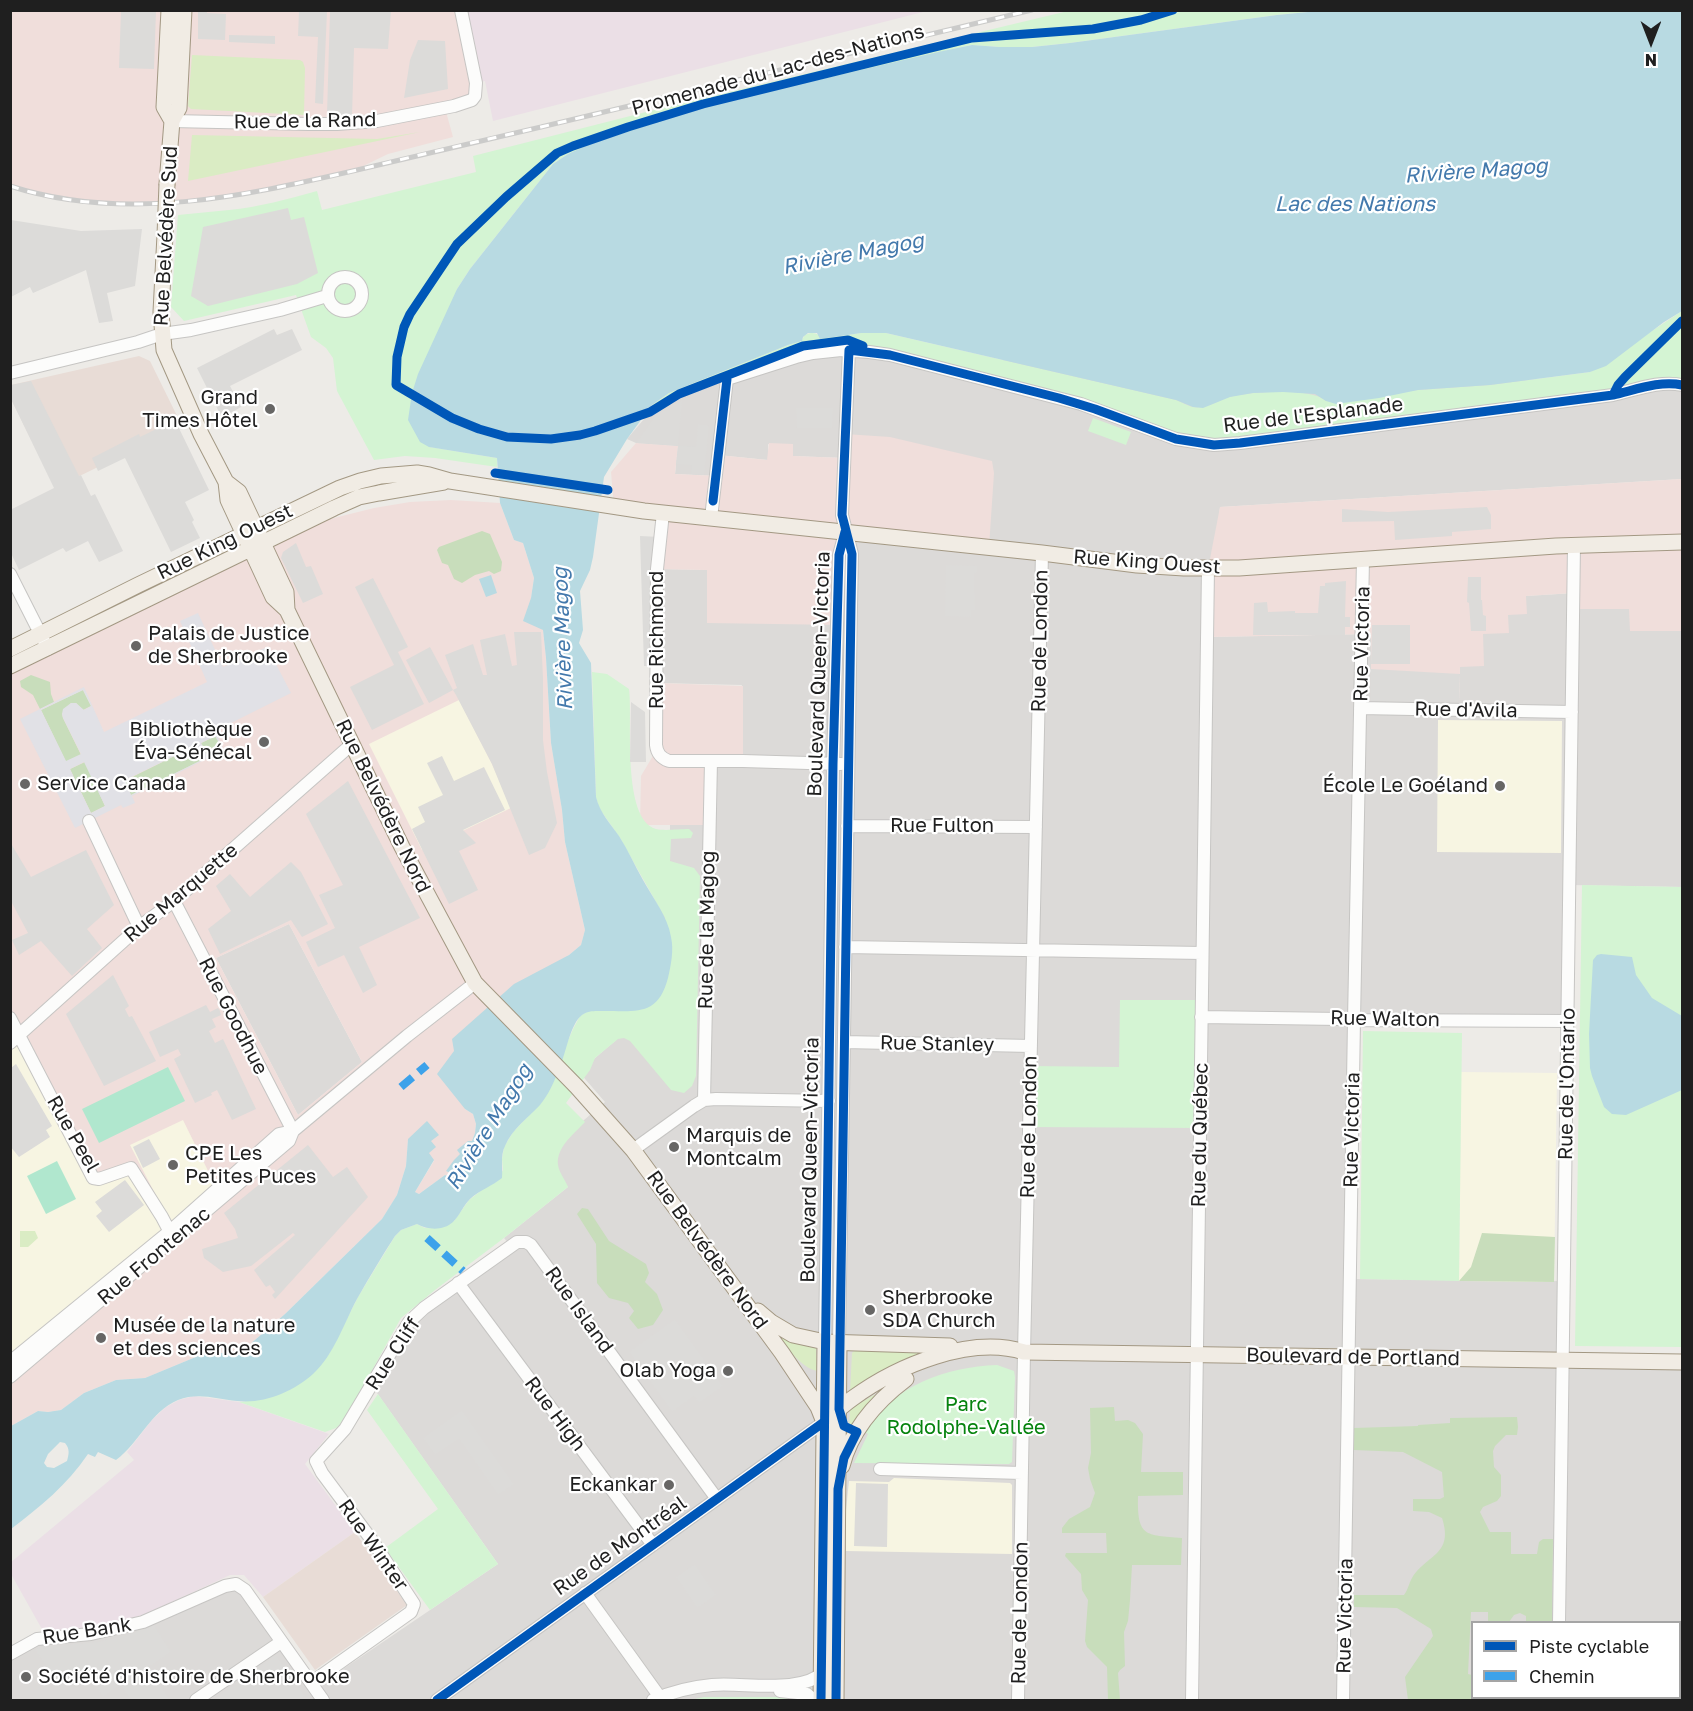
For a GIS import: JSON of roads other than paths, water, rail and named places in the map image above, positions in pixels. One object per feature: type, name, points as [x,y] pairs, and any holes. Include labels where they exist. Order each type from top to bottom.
[{"type":"main road","name":"Rue Belvédère Sud","points":[[169,10],[164,107],[172,121]]},
{"type":"main road","name":"Rue Belvédère Sud","points":[[184,10],[179,108],[172,121],[168,184],[162,334],[164,350],[201,434],[226,482],[228,500],[250,530]]},
{"type":"main road","name":"Rue King Ouest","points":[[10,649],[322,495],[381,476],[417,473],[495,489],[663,513],[1137,565],[1208,569],[1574,545],[1683,542]]},
{"type":"main road","name":"Rue King Ouest","points":[[10,666],[300,523],[359,497],[450,481]]},
{"type":"main road","name":"Rue Belvédère Nord","points":[[250,530],[273,597],[287,610],[425,891],[475,983],[577,1087],[633,1150],[782,1353],[818,1407],[824,1422]]},
{"type":"main road","points":[[742,1297],[771,1322],[793,1335],[832,1342],[988,1347]]},
{"type":"main road","name":"Boulevard Queen-Victoria","points":[[821,1701],[825,1385],[832,1342]]},
{"type":"main road","name":"Boulevard Queen-Victoria","points":[[832,1342],[846,1395]]},
{"type":"main road","name":"Boulevard de Portland","points":[[824,1422],[838,1409],[846,1395],[928,1358],[958,1350],[988,1347],[1010,1348],[1024,1352],[1683,1362]]},
{"type":"main road","name":"Boulevard de Portland","points":[[906,1379],[952,1361],[1010,1357],[1024,1352]]},
{"type":"main road","points":[[782,1353],[825,1385],[846,1395],[906,1379]]},
{"type":"main road","points":[[838,1489],[844,1458],[857,1432],[880,1402],[906,1379]]},
{"type":"main road","points":[[836,1701],[838,1409]]},
{"type":"street","name":"Rue de la Rand","points":[[172,121],[342,124],[377,121],[454,106],[472,100],[475,96],[476,83],[461,10]]},
{"type":"street","points":[[10,373],[162,334],[191,330],[280,310],[327,296]]},
{"type":"street","points":[[845,532],[842,515],[849,350]]},
{"type":"street","name":"Rue de l'Esplanade","points":[[711,518],[727,379],[796,357],[828,351],[849,350],[890,355],[1059,398],[1176,439],[1214,445],[1613,396],[1657,385],[1673,383],[1683,385]]},
{"type":"street","name":"Rue Richmond","points":[[663,513],[657,569],[656,745],[663,759],[669,761],[711,761]]},
{"type":"street","name":"Boulevard Queen-Victoria","points":[[832,1342],[829,1101],[833,764],[839,555],[845,532]]},
{"type":"street","name":"Boulevard Queen-Victoria","points":[[832,1342],[844,1042],[852,554],[845,532]]},
{"type":"street","name":"Rue de l'Ontario","points":[[1559,1621],[1574,545]]},
{"type":"street","name":"Rue de London","points":[[1018,1701],[1042,553]]},
{"type":"street","name":"Rue Victoria","points":[[1343,1701],[1364,559]]},
{"type":"street","name":"Rue du Québec","points":[[1192,1701],[1208,569]]},
{"type":"street","points":[[10,574],[48,649]]},
{"type":"street","name":"Rue d'Avila","points":[[1360,708],[1572,712]]},
{"type":"street","name":"Rue Marquette","points":[[15,1039],[140,927],[174,901],[352,744]]},
{"type":"street","points":[[711,761],[848,764]]},
{"type":"street","name":"Rue de la Magog","points":[[704,1100],[711,761]]},
{"type":"street","points":[[89,821],[140,927]]},
{"type":"street","name":"Rue Fulton","points":[[847,826],[1036,827]]},
{"type":"street","name":"Rue Goodhue","points":[[174,901],[293,1131]]},
{"type":"street","points":[[845,947],[1202,953]]},
{"type":"street","name":"Rue Frontenac","points":[[10,1377],[171,1236],[279,1134],[293,1131],[475,983]]},
{"type":"street","name":"Rue Walton","points":[[1202,1017],[1568,1021]]},
{"type":"street","name":"Rue Peel","points":[[10,1018],[15,1039],[93,1178],[99,1179],[131,1168],[162,1217],[171,1236]]},
{"type":"street","name":"Rue Stanley","points":[[844,1042],[1031,1046]]},
{"type":"street","points":[[633,1150],[704,1100],[829,1101]]},
{"type":"street","name":"Rue Frontenac","points":[[10,1362],[171,1236]]},
{"type":"street","name":"Rue Cliff","points":[[318,1467],[316,1461],[318,1457],[345,1429],[409,1322],[424,1308],[510,1245],[522,1241]]},
{"type":"street","name":"Rue Island","points":[[522,1241],[531,1245],[717,1499]]},
{"type":"street","name":"Rue High","points":[[458,1283],[652,1545]]},
{"type":"street","name":"Rue de Montréal","points":[[437,1701],[824,1422]]},
{"type":"street","name":"Rue Winter","points":[[311,1683],[411,1612],[414,1604],[374,1543],[318,1467]]},
{"type":"street","points":[[880,1469],[1022,1473]]},
{"type":"street","name":"Rue Bank","points":[[10,1654],[37,1639],[91,1634],[143,1622],[231,1584],[236,1584],[245,1590],[281,1642]]},
{"type":"street","points":[[585,1593],[658,1699],[677,1692],[711,1685],[792,1685],[807,1682],[827,1669],[837,1649]]},
{"type":"street","points":[[196,1701],[281,1642],[323,1701]]},
{"type":"street","points":[[762,1685],[772,1690],[807,1694],[814,1701]]},
{"type":"water","name":"Lac des Nations","points":[[1318,11],[1682,11],[1682,311],[1606,366],[1590,372],[1490,385],[1418,390],[1336,404],[1315,394],[1283,392],[1253,393],[1230,397],[1203,408],[1193,407],[1176,400],[886,333],[861,333],[820,339],[817,333],[808,333],[802,341],[669,393],[652,405],[627,439],[604,477],[593,557],[590,570],[580,591],[583,630],[579,643],[591,663],[596,797],[603,813],[622,841],[667,922],[672,942],[672,957],[664,990],[652,1005],[645,1009],[596,1011],[584,1013],[578,1019],[549,1092],[540,1105],[516,1129],[503,1150],[502,1178],[470,1199],[449,1225],[435,1229],[417,1224],[401,1230],[395,1236],[357,1299],[333,1348],[313,1374],[287,1391],[268,1399],[237,1401],[193,1396],[168,1405],[116,1460],[98,1452],[95,1457],[88,1454],[52,1495],[11,1529],[11,1426],[38,1411],[61,1410],[84,1393],[116,1380],[145,1378],[203,1354],[241,1352],[285,1314],[382,1219],[397,1195],[406,1166],[408,1139],[427,1121],[439,1135],[431,1141],[436,1147],[429,1153],[434,1160],[415,1192],[419,1194],[445,1175],[452,1178],[454,1175],[446,1171],[460,1154],[457,1150],[468,1141],[472,1141],[476,1124],[473,1114],[465,1109],[437,1074],[454,1051],[452,1039],[514,984],[569,955],[581,945],[585,930],[565,842],[551,743],[543,630],[523,621],[531,598],[534,578],[523,543],[514,540],[500,503],[497,458],[429,447],[420,442],[408,420],[412,393],[418,374],[457,289],[470,269],[553,164],[590,144],[710,105],[972,45],[1032,47]],"holes":[[[60,1442],[65,1443],[69,1452],[67,1461],[54,1468],[47,1467],[44,1463],[48,1454]]]},
{"type":"water","points":[[491,575],[497,593],[486,597],[479,579]]},
{"type":"water","points":[[1601,954],[1632,957],[1636,975],[1652,998],[1682,1016],[1682,1090],[1626,1115],[1612,1114],[1604,1107],[1590,1068],[1589,1034],[1593,960]]},
{"type":"railway","points":[[10,186],[53,197],[97,203],[141,204],[184,202],[271,189],[1032,10]]},
{"type":"place","name":"Grand Times Hôtel","points":[[270,409]]},
{"type":"place","name":"Palais de Justice de Sherbrooke","points":[[136,646]]},
{"type":"place","name":"Bibliothèque Éva-Sénécal","points":[[264,742]]},
{"type":"place","name":"Service Canada","points":[[25,784]]},
{"type":"place","name":"École Le Goéland","points":[[1500,786]]},
{"type":"place","name":"Marquis de Montcalm","points":[[674,1147]]},
{"type":"place","name":"CPE Les Petites Puces","points":[[173,1165]]},
{"type":"place","name":"Sherbrooke SDA Church","points":[[870,1310]]},
{"type":"place","name":"Musée de la nature et des sciences","points":[[101,1338]]},
{"type":"place","name":"Olab Yoga","points":[[728,1371]]},
{"type":"place","name":"Eckankar","points":[[669,1485]]},
{"type":"place","name":"Société d'histoire de Sherbrooke","points":[[26,1677]]},
{"type":"water label","name":"Rivière Magog","points":[[1476,171]]},
{"type":"water label","name":"Rivière Magog","points":[[853,254]]},
{"type":"water label","name":"Rivière Magog","points":[[563,639]]},
{"type":"water label","name":"Rivière Magog","points":[[489,1127]]},
{"type":"park label","name":"Parc Rodolphe-Vallée","points":[[966,1416]]}]
